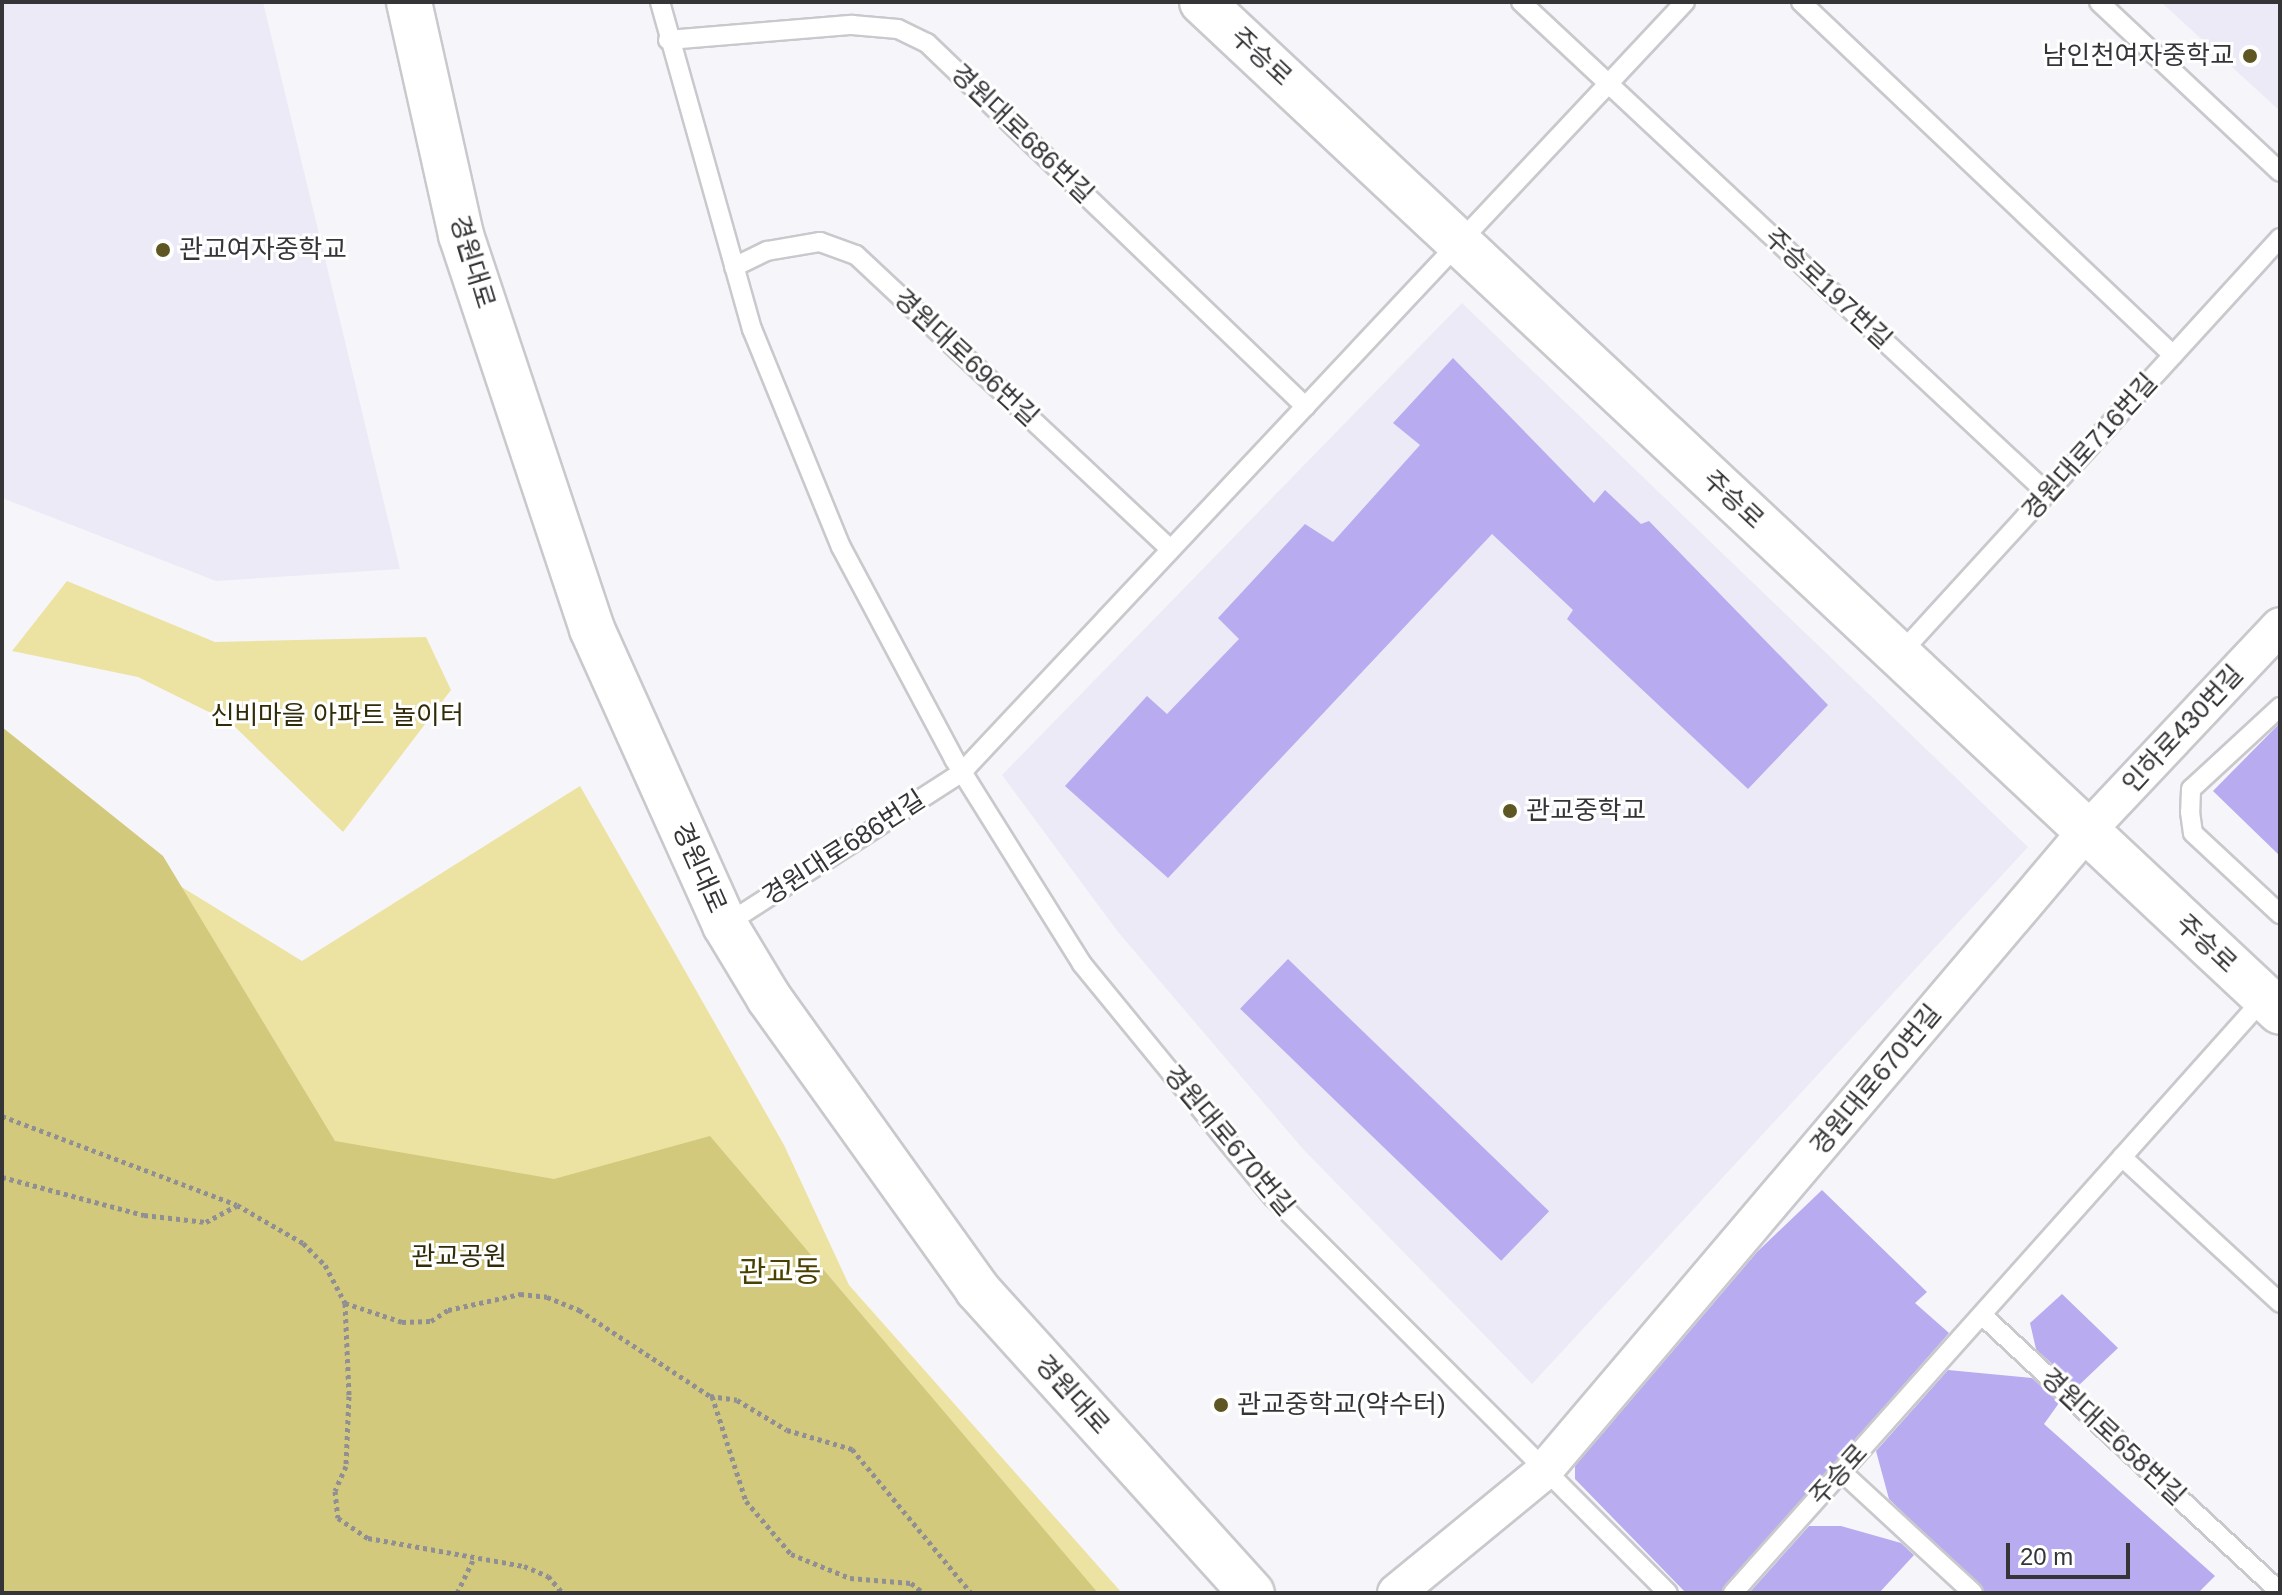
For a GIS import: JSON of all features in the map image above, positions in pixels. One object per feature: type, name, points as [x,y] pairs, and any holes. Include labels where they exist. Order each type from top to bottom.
[{"type":"main road","name":"경원대로","points":[[409,2],[461,235],[592,629],[725,925],[769,998],[977,1289],[1252,1593]]},
{"type":"main road","name":"주승로","points":[[1202,2],[2085,833],[2272,1005]]},
{"type":"street","name":"인하로430번길","points":[[2085,833],[2280,626]]},
{"type":"street","name":"경원대로670번길","points":[[1396,1593],[1542,1473],[2085,833]]},
{"type":"lane","points":[[660,2],[668,40],[752,329],[841,547],[962,772]]},
{"type":"lane","name":"주승로197번길","points":[[1521,2],[2047,493]]},
{"type":"lane","points":[[1462,245],[1685,2]]},
{"type":"lane","points":[[1801,2],[2173,355]]},
{"type":"lane","points":[[2099,2],[2280,172]]},
{"type":"lane","name":"경원대로686번길","points":[[668,40],[852,25],[898,29],[927,43],[1306,407]]},
{"type":"lane","name":"경원대로716번길","points":[[1899,655],[2280,238]]},
{"type":"lane","name":"경원대로696번길","points":[[734,267],[767,251],[820,242],[856,255],[1170,549]]},
{"type":"lane","name":"경원대로686번길","points":[[725,925],[962,772],[1170,549],[1462,245]]},
{"type":"lane","points":[[2280,707],[2191,789],[2190,812],[2193,833],[2280,914]]},
{"type":"lane","name":"경원대로670번길","points":[[962,772],[1082,964],[1273,1197],[1542,1473]]},
{"type":"lane","name":"주승로","points":[[1733,1593],[2122,1157],[2272,1005]]},
{"type":"lane","points":[[2122,1157],[2280,1303]]},
{"type":"lane","name":"경원대로658번길","points":[[1982,1315],[2280,1592]]},
{"type":"lane","points":[[1842,1472],[1973,1593]]},
{"type":"lane","points":[[1542,1473],[1668,1593]]},
{"type":"path","points":[[2,1116],[237,1205],[303,1243],[325,1265],[345,1303],[349,1396],[346,1466],[335,1491],[338,1518],[368,1538],[426,1545],[473,1560],[524,1566],[548,1576],[563,1593]]},
{"type":"path","points":[[2,1177],[144,1215],[206,1222],[237,1205]]},
{"type":"path","points":[[345,1303],[402,1322],[431,1321],[448,1310],[520,1294],[547,1297],[712,1396],[737,1400],[787,1430],[852,1449],[971,1593]]},
{"type":"path","points":[[712,1396],[746,1501],[791,1554],[850,1578],[911,1583],[924,1593]]},
{"type":"path","points":[[457,1593],[473,1560]]},
{"type":"shaded area","name":"관교여자중학교","points":[[2,2],[263,2],[400,569],[216,581],[2,498]]},
{"type":"shaded area","name":"남인천여자중학교","points":[[2161,2],[2280,2],[2280,111]]},
{"type":"shaded area","name":"관교중학교","points":[[1462,303],[2028,847],[1532,1384],[1303,1149],[1118,932],[1002,775]]},
{"type":"green space","name":"신비마을 아파트 놀이터","points":[[67,581],[215,642],[426,637],[451,690],[343,832],[231,723],[138,677],[12,651]]},
{"type":"green space","name":"관교공원","points":[[2,727],[163,856],[335,1141],[554,1179],[710,1136],[1098,1593],[2,1593]]},
{"type":"green space","name":"관교공원","points":[[2,751],[146,865],[302,961],[580,786],[784,1145],[849,1285],[1122,1593],[2,1593]]},
{"type":"building","points":[[1453,358],[1594,503],[1605,490],[1641,524],[1649,521],[1828,705],[1748,789],[1567,619],[1573,610],[1492,534],[1168,878],[1065,786],[1147,696],[1167,714],[1239,639],[1218,618],[1305,524],[1333,542],[1420,445],[1393,423]]},
{"type":"building","points":[[2280,723],[2280,856],[2213,791]]},
{"type":"building","points":[[1288,959],[1549,1211],[1501,1261],[1240,1009]]},
{"type":"building","points":[[1822,1190],[1927,1292],[1915,1303],[1949,1333],[1721,1593],[1686,1593],[1575,1479],[1575,1466],[1757,1252]]},
{"type":"building","points":[[2062,1294],[2118,1348],[2077,1387],[2036,1349],[2030,1323]]},
{"type":"building","points":[[1948,1370],[2032,1378],[2059,1403],[2044,1424],[2215,1576],[2198,1593],[1986,1593],[1889,1499],[1876,1451]]},
{"type":"building","points":[[1809,1526],[1841,1526],[1901,1543],[1914,1555],[1879,1593],[1749,1593]]},
{"type":"place","name":"남인천여자중학교","points":[[2250,56]]},
{"type":"place","name":"관교여자중학교","points":[[163,250]]},
{"type":"place","name":"관교중학교","points":[[1510,811]]},
{"type":"place","name":"관교중학교(약수터)","points":[[1221,1405]]},
{"type":"district","name":"관교동","points":[[780,1272]]}]
